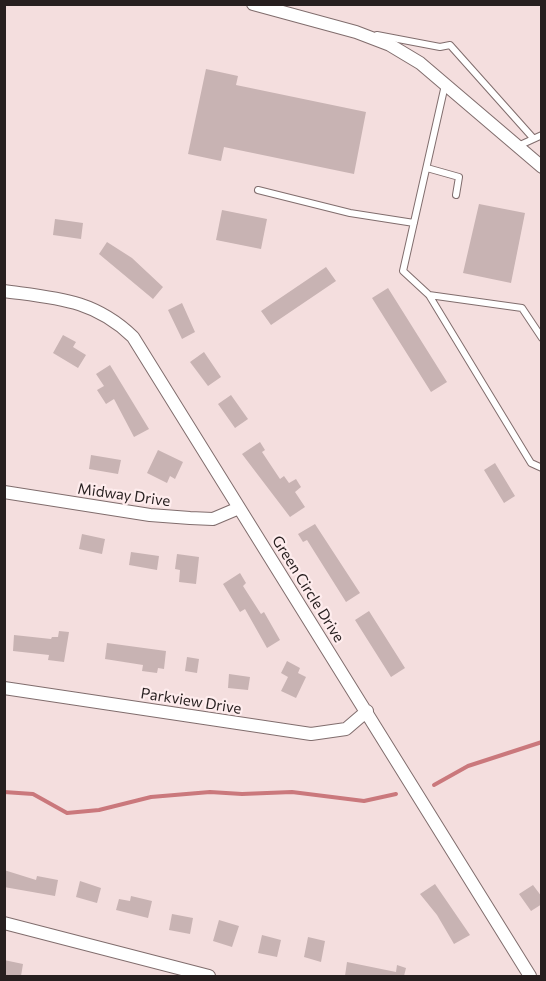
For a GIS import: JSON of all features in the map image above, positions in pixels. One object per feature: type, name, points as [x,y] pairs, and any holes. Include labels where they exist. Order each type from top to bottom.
[{"type":"street","points":[[253,4],[356,32],[390,45],[420,63],[542,167]]},
{"type":"street","name":"Green Circle Drive","points":[[4,291],[63,298],[93,308],[114,319],[133,337],[530,976]]},
{"type":"street","name":"Midway Drive","points":[[4,492],[150,515],[190,518],[213,519],[239,508]]},
{"type":"street","name":"Parkview Drive","points":[[4,688],[311,734],[346,729],[367,711]]},
{"type":"street","points":[[4,923],[209,976]]},
{"type":"lane","points":[[356,32],[440,47],[450,45],[533,138]]},
{"type":"lane","points":[[445,85],[403,271],[429,295],[531,463],[542,468]]},
{"type":"lane","points":[[517,147],[542,135]]},
{"type":"lane","points":[[427,168],[459,177],[456,195]]},
{"type":"lane","points":[[258,190],[350,213],[414,223]]},
{"type":"lane","points":[[429,295],[522,308],[542,338]]},
{"type":"building","points":[[206,69],[238,76],[236,85],[366,112],[354,174],[224,147],[221,161],[188,154]]},
{"type":"building","points":[[479,204],[525,213],[511,283],[463,273]]},
{"type":"building","points":[[222,210],[267,219],[261,249],[216,240]]},
{"type":"building","points":[[55,219],[83,223],[81,239],[53,235]]},
{"type":"building","points":[[107,242],[132,258],[163,287],[153,299],[99,254]]},
{"type":"building","points":[[326,267],[336,281],[271,325],[261,311]]},
{"type":"building","points":[[388,288],[447,382],[431,392],[372,298]]},
{"type":"building","points":[[182,303],[195,332],[182,339],[168,310]]},
{"type":"building","points":[[63,335],[76,342],[73,347],[86,355],[78,368],[53,353]]},
{"type":"building","points":[[204,352],[221,377],[208,386],[190,362]]},
{"type":"building","points":[[110,365],[149,429],[134,437],[114,399],[106,404],[97,390],[104,386],[96,374]]},
{"type":"building","points":[[231,395],[248,419],[235,428],[218,404]]},
{"type":"building","points":[[260,442],[265,450],[262,452],[280,479],[284,476],[289,483],[296,479],[301,487],[295,492],[305,507],[290,517],[242,454]]},
{"type":"building","points":[[158,450],[183,462],[175,479],[170,476],[167,483],[147,473]]},
{"type":"building","points":[[91,455],[121,460],[118,474],[89,469]]},
{"type":"building","points":[[495,463],[515,496],[504,503],[484,470]]},
{"type":"building","points":[[315,524],[360,593],[346,602],[307,540],[303,542],[298,534]]},
{"type":"building","points":[[82,534],[105,539],[102,554],[79,549]]},
{"type":"building","points":[[131,552],[159,556],[157,570],[129,565]]},
{"type":"building","points":[[177,554],[199,557],[196,584],[179,582],[180,570],[175,569]]},
{"type":"building","points":[[240,573],[246,583],[243,586],[261,614],[264,612],[280,640],[267,648],[245,609],[240,612],[223,584]]},
{"type":"building","points":[[369,611],[405,668],[391,677],[355,620]]},
{"type":"building","points":[[59,631],[69,632],[64,662],[48,660],[49,655],[13,651],[14,635],[51,639],[58,637]]},
{"type":"building","points":[[107,643],[166,651],[164,669],[158,668],[157,673],[142,671],[143,665],[105,659]]},
{"type":"building","points":[[187,657],[199,659],[197,673],[185,671]]},
{"type":"building","points":[[287,661],[300,668],[298,673],[306,677],[296,698],[281,691],[288,677],[281,673]]},
{"type":"building","points":[[229,674],[250,677],[248,690],[228,688]]},
{"type":"building","points":[[4,870],[36,880],[37,876],[58,880],[55,896],[4,887]]},
{"type":"building","points":[[80,881],[101,888],[97,903],[76,897]]},
{"type":"building","points":[[435,884],[470,935],[454,944],[437,915],[420,894]]},
{"type":"building","points":[[533,885],[542,897],[542,904],[531,911],[519,894]]},
{"type":"building","points":[[131,896],[152,901],[148,918],[116,910],[119,899],[130,901]]},
{"type":"building","points":[[172,914],[193,918],[190,934],[169,930]]},
{"type":"building","points":[[219,920],[239,926],[232,947],[213,941]]},
{"type":"building","points":[[262,935],[281,940],[277,957],[258,953]]},
{"type":"building","points":[[308,937],[325,941],[321,962],[304,957]]},
{"type":"building","points":[[4,960],[23,964],[21,976],[4,976]]},
{"type":"building","points":[[347,962],[396,972],[397,965],[406,968],[404,976],[345,976]]},
{"type":"waterway","points":[[434,785],[468,766],[542,742]]},
{"type":"waterway","points":[[4,792],[33,794],[67,813],[99,810],[151,797],[210,792],[242,794],[292,792],[364,801],[396,794]]}]
